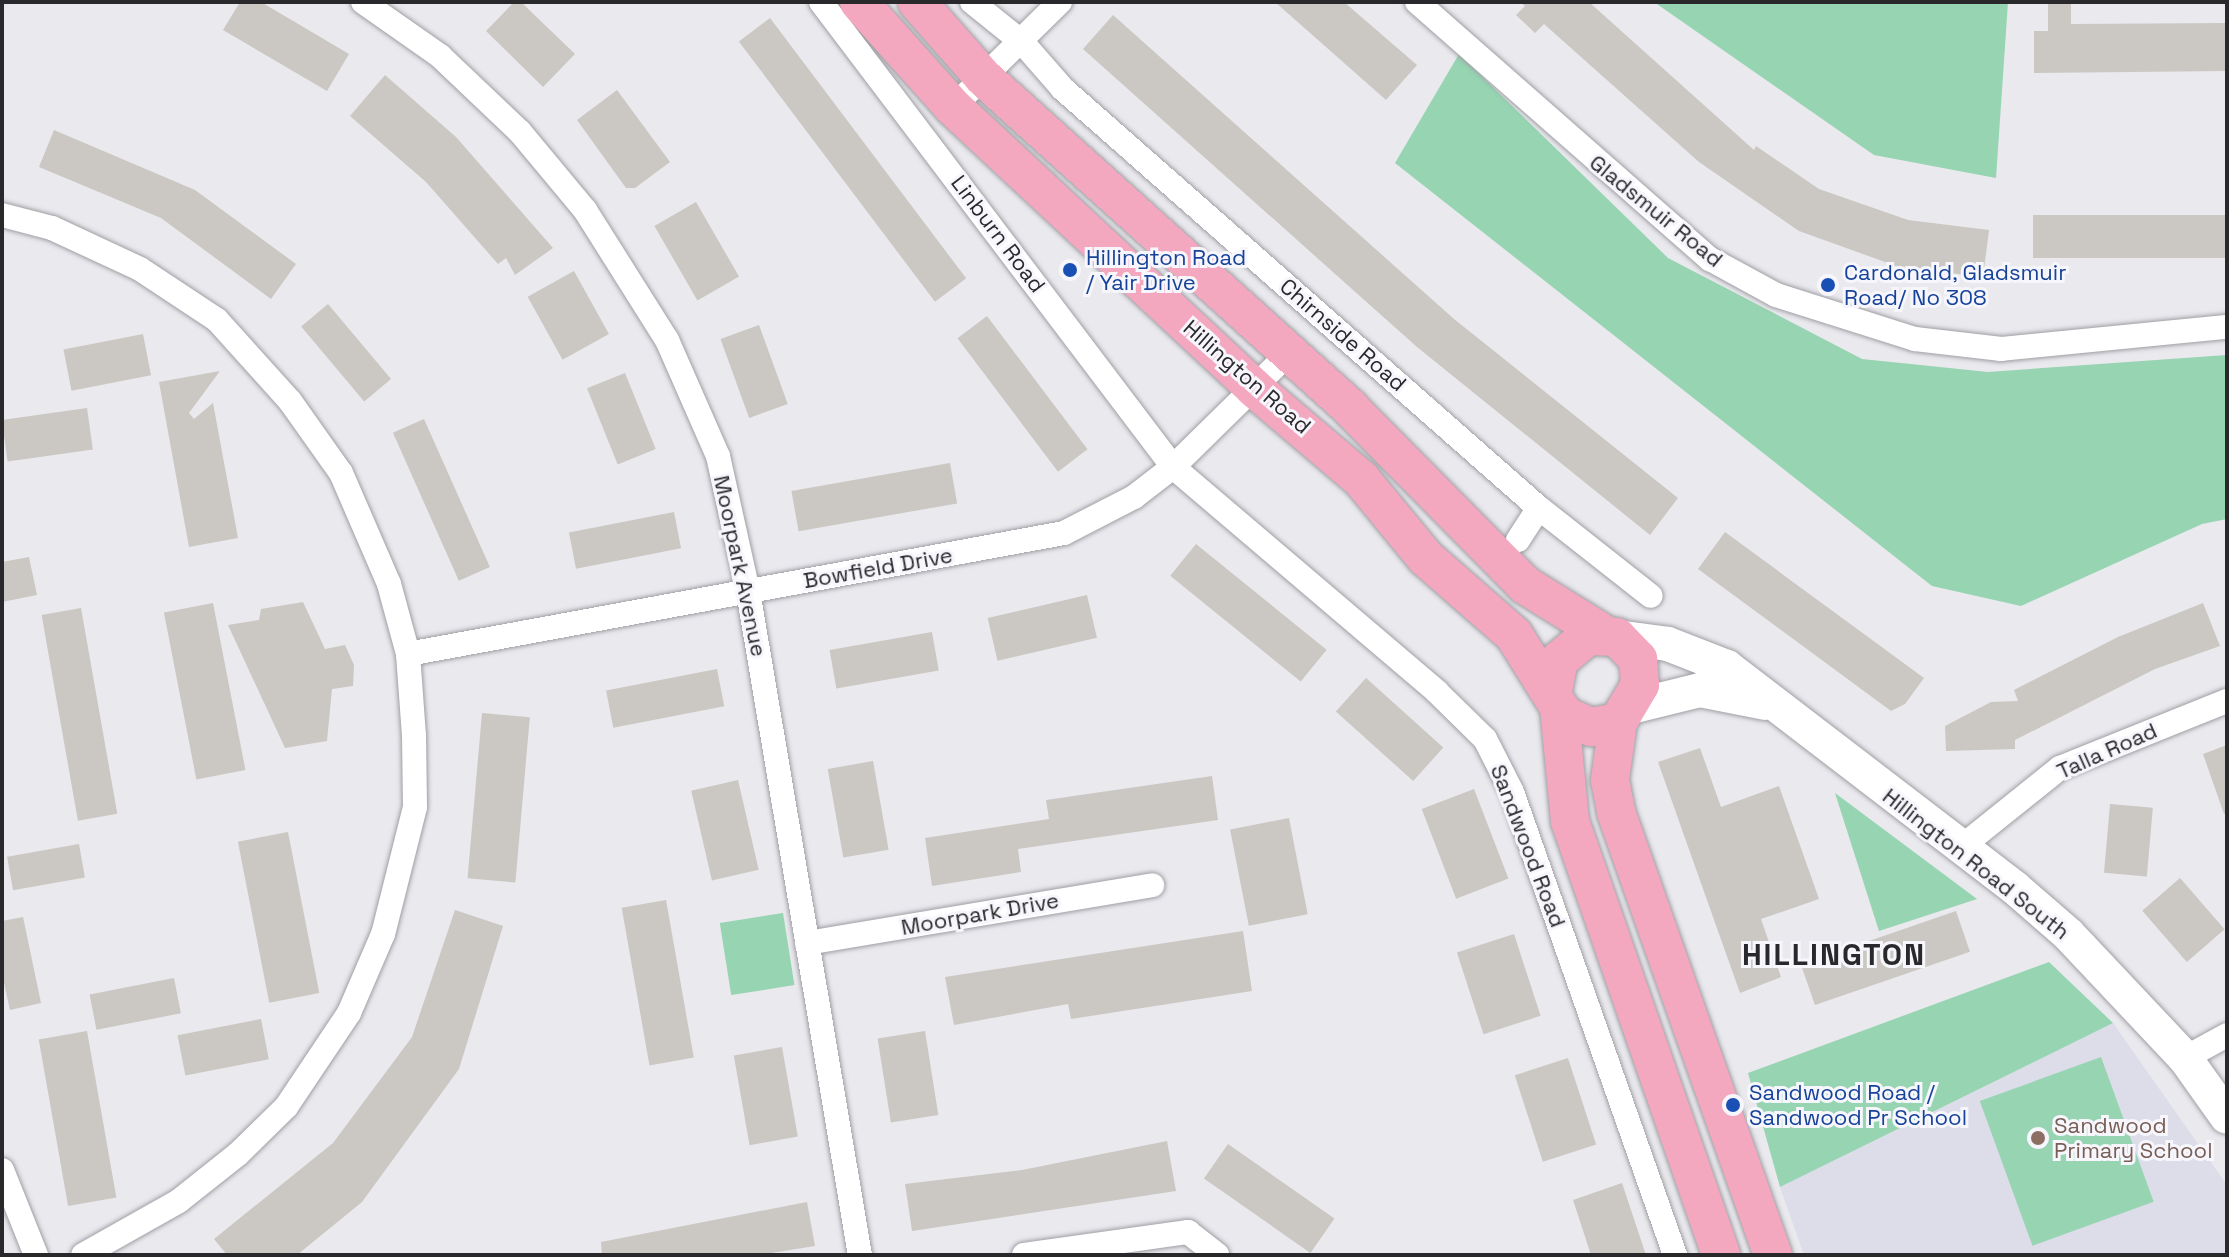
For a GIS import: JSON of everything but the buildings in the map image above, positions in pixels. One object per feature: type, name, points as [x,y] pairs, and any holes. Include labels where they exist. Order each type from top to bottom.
[{"type":"main road","name":"Hillington Road","points":[[859,2],[953,107],[1254,388],[1351,470],[1426,558],[1514,635],[1556,701]]},
{"type":"main road","name":"Hillington Road","points":[[917,2],[984,78],[1351,409],[1525,585],[1610,635]]},
{"type":"main road","points":[[1625,714],[1591,727],[1574,722],[1556,701],[1554,671],[1565,652],[1588,636],[1610,635],[1638,659],[1640,685],[1625,714],[1610,780],[1616,812],[1773,1255]]},
{"type":"main road","name":"Sandwood Road","points":[[1556,701],[1570,821],[1721,1255]]},
{"type":"street","name":"Moorpark Avenue","points":[[363,2],[440,56],[520,132],[585,210],[667,340],[718,456],[748,591],[860,1255]]},
{"type":"street","name":"Linburn Road","points":[[821,2],[1173,467]]},
{"type":"street","name":"Chirnside Road","points":[[972,2],[1022,42],[1063,89],[1539,508],[1651,596]]},
{"type":"street","points":[[953,107],[1060,2]]},
{"type":"street","name":"Gladsmuir Road","points":[[1417,2],[1710,259],[1776,295],[1915,339],[2001,349],[2227,327]]},
{"type":"street","points":[[2,215],[52,228],[140,269],[227,331],[290,401],[341,473],[389,584],[408,654],[415,807],[383,934],[349,1013],[286,1107],[238,1154],[179,1201],[83,1255]]},
{"type":"street","name":"Bowfield Drive","points":[[408,654],[1064,533],[1134,497],[1173,467],[1288,354]]},
{"type":"street","name":"Sandwood Road","points":[[1173,467],[1446,699],[1485,739],[1512,792],[1675,1255]]},
{"type":"street","points":[[1518,540],[1539,508]]},
{"type":"street","name":"Hillington Road South","points":[[1610,635],[1668,644],[1713,661],[1960,848],[2068,934],[2185,1058],[2227,1117]]},
{"type":"street","name":"Hillington Road South","points":[[1625,714],[1700,690],[1769,704]]},
{"type":"street","name":"Talla Road","points":[[1960,848],[2060,768],[2227,701]]},
{"type":"street","name":"Moorpark Drive","points":[[807,943],[1152,885]]},
{"type":"street","points":[[2185,1058],[2227,1035]]},
{"type":"street","points":[[2,1170],[36,1255]]},
{"type":"street","points":[[1024,1255],[1188,1232],[1217,1255]]},
{"type":"shaded area","name":"Sandwood Primary School","points":[[2113,1023],[2227,1185],[2227,1255],[1804,1255],[1780,1187]]},
{"type":"green space","points":[[1654,2],[2008,2],[1996,178],[1874,155]]},
{"type":"green space","points":[[1459,54],[1668,258],[1862,359],[1988,372],[2227,355],[2227,519],[2202,524],[2021,606],[1932,586],[1395,163]]},
{"type":"green space","points":[[1835,793],[1977,899],[1879,931]]},
{"type":"green space","points":[[783,913],[794,985],[731,995],[720,923]]},
{"type":"green space","points":[[2049,962],[2113,1023],[1780,1187],[1748,1073]]},
{"type":"green space","points":[[2101,1057],[2154,1202],[2032,1246],[1980,1101]]},
{"type":"place","name":"Hillington Road / Yair Drive","points":[[1070,270]]},
{"type":"place","name":"Cardonald, Gladsmuir Road/ No 308","points":[[1828,285]]},
{"type":"place","name":"Sandwood Road / Sandwood Pr School","points":[[1733,1105]]},
{"type":"place","name":"Sandwood Primary School","points":[[2038,1138]]},
{"type":"district","name":"HILLINGTON","points":[[1834,955]]}]
